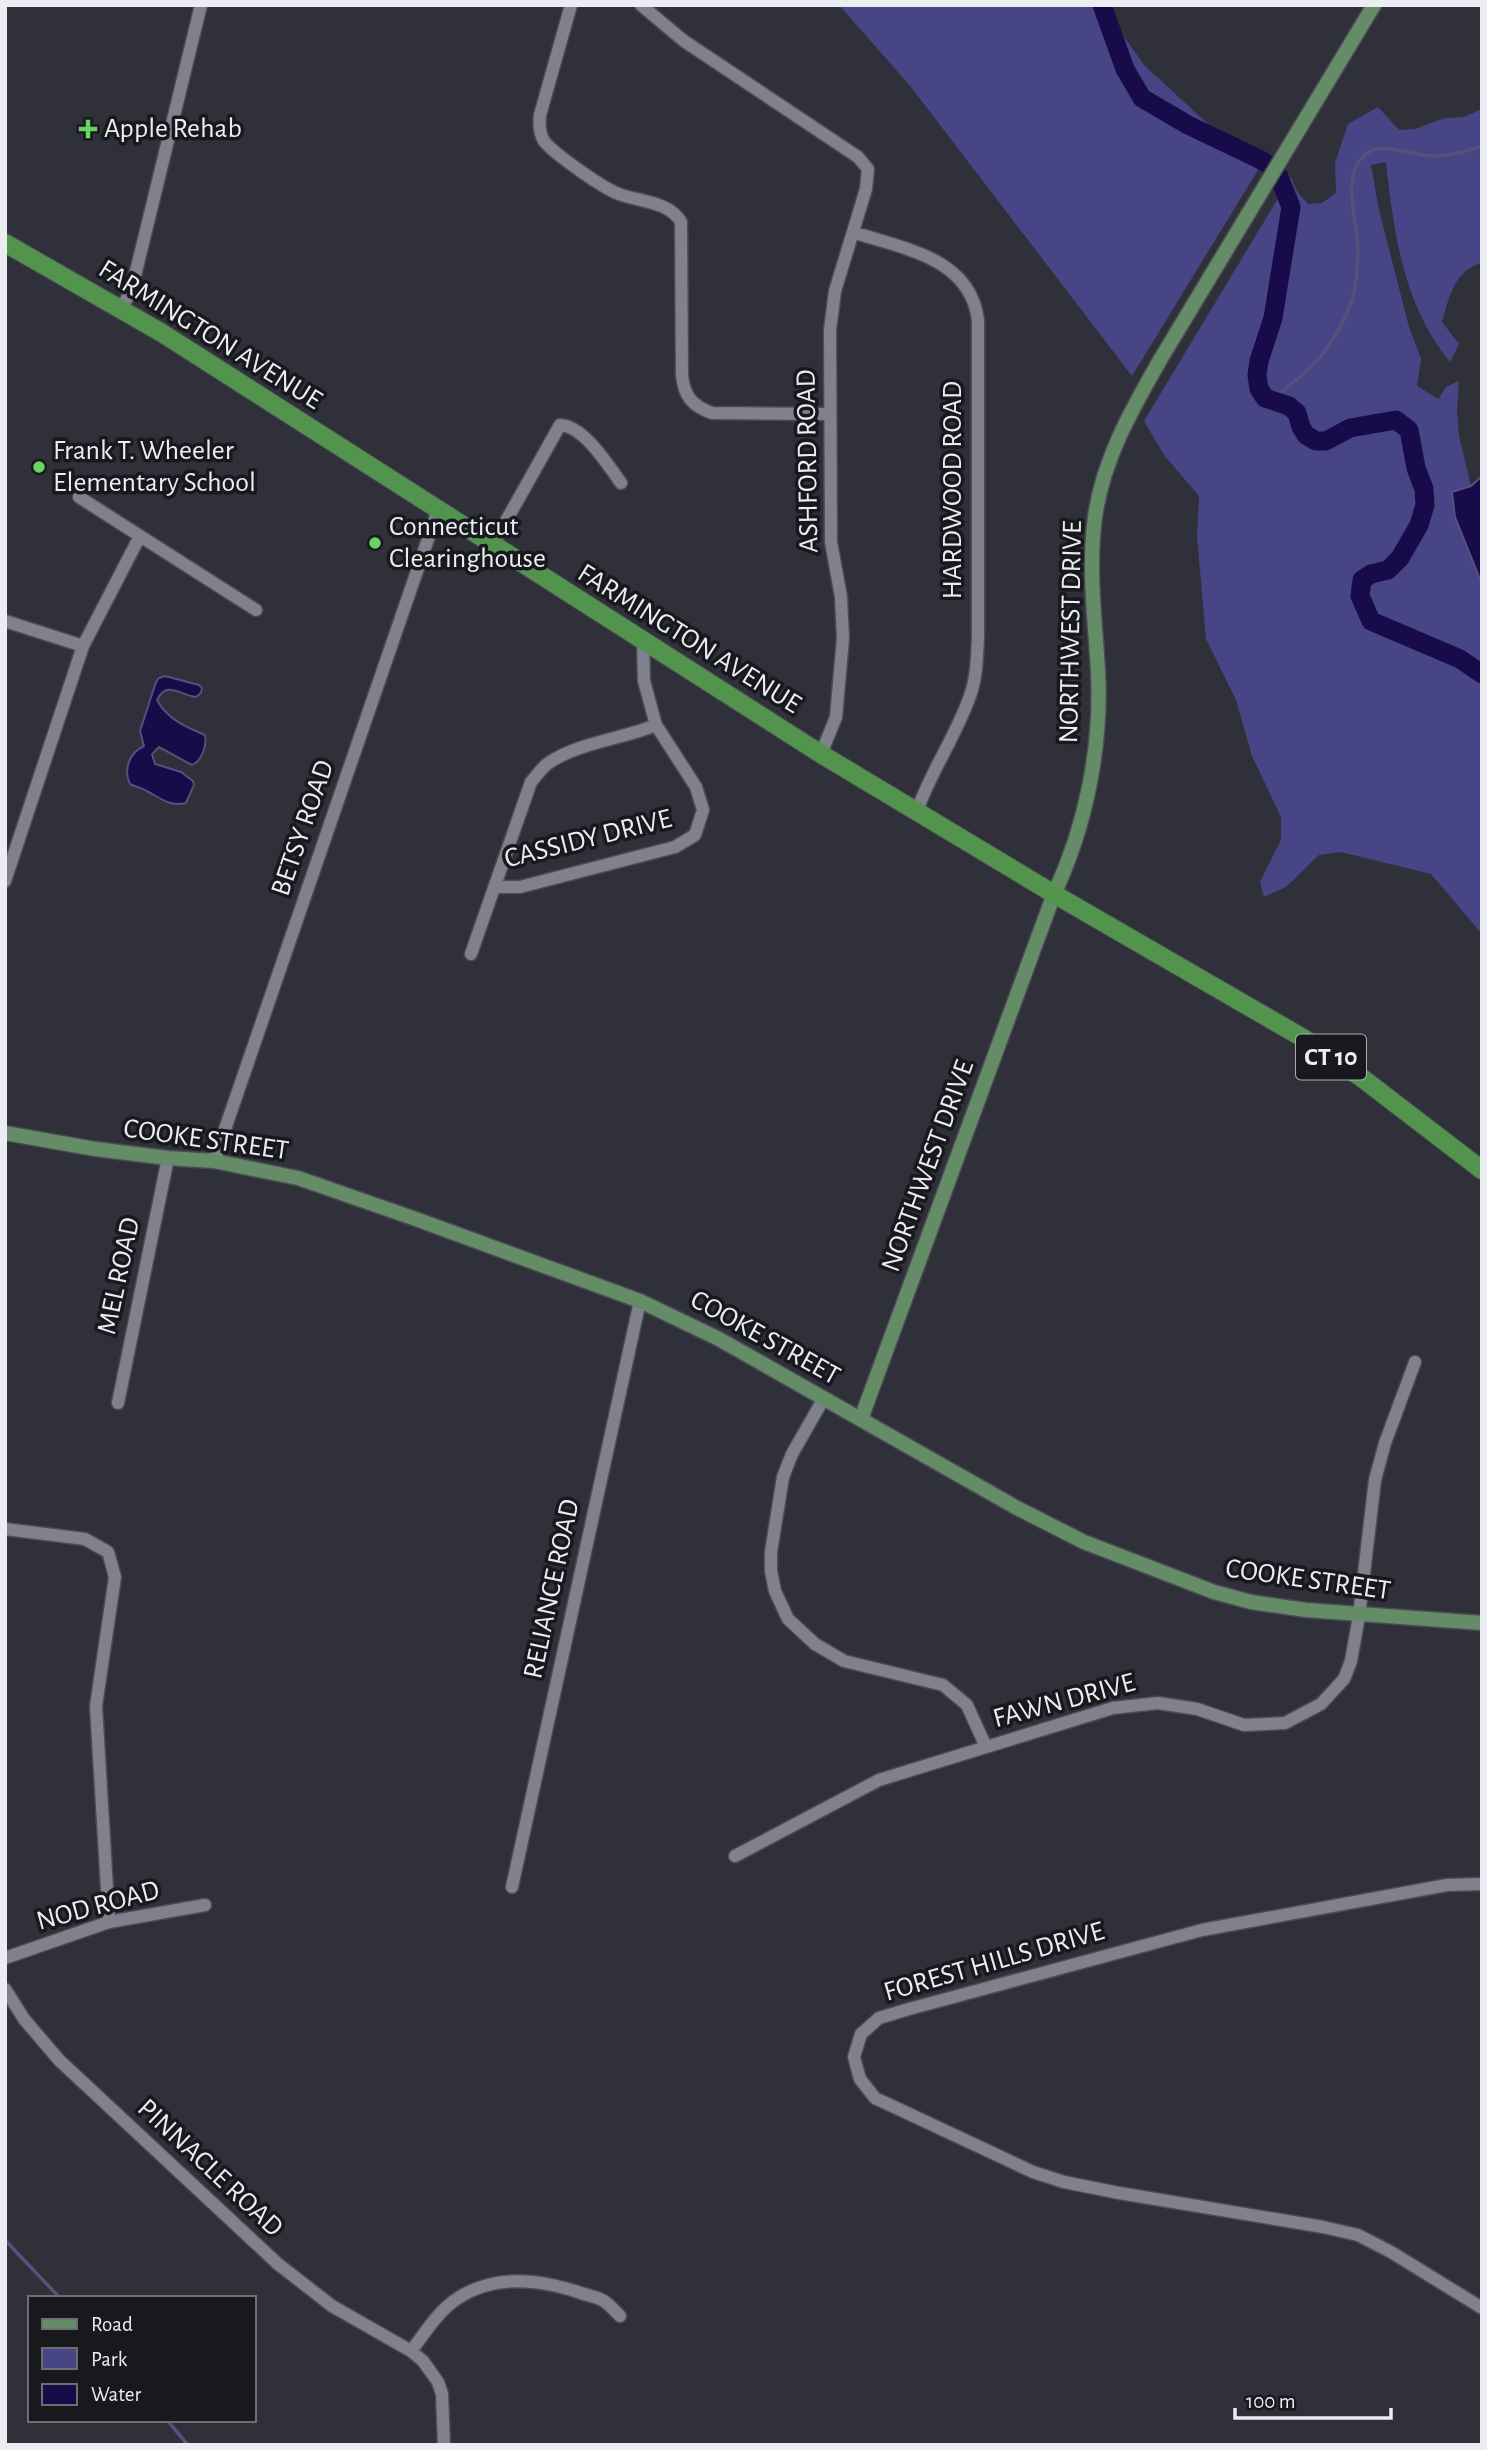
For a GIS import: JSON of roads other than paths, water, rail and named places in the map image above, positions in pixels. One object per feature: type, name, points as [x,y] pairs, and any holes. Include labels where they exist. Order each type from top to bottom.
[{"type":"highway","name":"FARMINGTON AVENUE","points":[[5,243],[121,308],[821,754],[1313,1045],[1362,1078],[1482,1170]]},
{"type":"main road","name":"NORTHWEST DRIVE","points":[[861,1419],[1065,870],[1086,804],[1094,751],[1098,673],[1092,591],[1093,538],[1101,489],[1117,442],[1127,418],[1154,372],[1374,5]]},
{"type":"main road","name":"COOKE STREET","points":[[5,1133],[168,1158],[214,1161],[298,1178],[414,1217],[640,1301],[719,1339],[1017,1508],[1084,1542],[1214,1592],[1251,1602],[1359,1616],[1482,1623]]},
{"type":"street","points":[[121,308],[131,292],[201,5]]},
{"type":"street","points":[[571,5],[540,115],[540,131],[549,145],[607,189],[668,208],[676,213],[681,222],[682,375],[683,388],[688,399],[699,408],[712,413],[830,414]]},
{"type":"street","name":"ASHFORD ROAD","points":[[641,5],[684,41],[858,157],[867,169],[866,189],[840,271],[832,310],[831,542],[841,597],[843,638],[837,709],[831,733],[821,754]]},
{"type":"street","name":"HARDWOOD ROAD","points":[[853,232],[920,254],[949,268],[966,285],[978,320],[978,636],[975,675],[964,711],[918,811]]},
{"type":"street","points":[[492,546],[560,425],[590,442],[621,483]]},
{"type":"street","points":[[79,497],[256,610]]},
{"type":"street","name":"BETSY ROAD","points":[[214,1161],[438,510]]},
{"type":"street","points":[[5,881],[83,646],[140,536]]},
{"type":"street","points":[[5,621],[83,646]]},
{"type":"street","name":"CASSIDY DRIVE","points":[[495,887],[520,887],[662,851],[695,835],[703,810],[696,787],[656,725],[644,681],[643,641]]},
{"type":"street","name":"CASSIDY DRIVE","points":[[471,954],[531,782],[547,763],[569,752],[631,735],[656,725]]},
{"type":"street","name":"MEL ROAD","points":[[118,1403],[168,1158]]},
{"type":"street","name":"RELIANCE ROAD","points":[[512,1887],[640,1301]]},
{"type":"street","name":"FAWN DRIVE","points":[[735,1856],[879,1780],[1113,1708],[1158,1703],[1197,1709],[1244,1725],[1285,1723],[1321,1704],[1344,1679],[1351,1661],[1375,1480],[1384,1443],[1415,1362]]},
{"type":"street","points":[[824,1398],[792,1454],[783,1477],[771,1552],[771,1571],[780,1601],[789,1619],[815,1644],[844,1661],[943,1685],[967,1705],[986,1747]]},
{"type":"street","points":[[5,1529],[85,1539],[108,1552],[115,1577],[96,1706],[109,1922]]},
{"type":"street","name":"FOREST HILLS DRIVE","points":[[1482,1884],[1447,1885],[1202,1930],[909,2009],[879,2018],[861,2034],[854,2057],[860,2079],[876,2098],[1032,2172],[1063,2182],[1119,2193],[1358,2235],[1482,2308]]},
{"type":"street","name":"NOD ROAD","points":[[5,1958],[109,1922],[205,1905]]},
{"type":"street","name":"PINNACLE ROAD","points":[[5,1989],[24,2019],[59,2060],[278,2264],[332,2306],[411,2351],[431,2370],[442,2395],[444,2445]]},
{"type":"street","points":[[411,2351],[441,2312],[459,2297],[482,2287],[507,2282],[556,2284],[604,2301],[620,2316]]},
{"type":"water","points":[[1482,476],[1482,584],[1455,517],[1452,492],[1471,486]]},
{"type":"water","points":[[165,676],[202,688],[196,697],[169,690],[157,700],[172,717],[205,735],[203,752],[199,760],[192,765],[159,747],[152,754],[155,764],[181,772],[193,781],[194,785],[186,803],[180,804],[165,801],[130,784],[127,773],[131,757],[144,746],[140,731],[156,682]]},
{"type":"waterway","points":[[1102,5],[1125,69],[1142,98],[1188,125],[1261,160],[1272,167],[1279,177],[1291,207],[1273,318],[1257,375],[1259,389],[1265,398],[1289,406],[1297,413],[1306,435],[1316,441],[1326,441],[1350,428],[1396,420],[1409,430],[1416,468],[1424,489],[1425,505],[1419,525],[1400,558],[1388,570],[1371,574],[1362,580],[1360,596],[1371,621],[1460,659],[1482,674]]},
{"type":"waterway","points":[[1270,400],[1297,380],[1319,358],[1337,333],[1351,303],[1358,250],[1352,185],[1359,162],[1374,150],[1391,149],[1435,156],[1482,146]]},
{"type":"waterway","points":[[5,2240],[58,2296]]},
{"type":"waterway","points":[[169,2422],[188,2445]]},
{"type":"place","name":"Apple Rehab","points":[[88,129]]},
{"type":"place","name":"Frank T. Wheeler Elementary School","points":[[39,467]]},
{"type":"place","name":"Connecticut Clearinghouse","points":[[375,543]]}]
